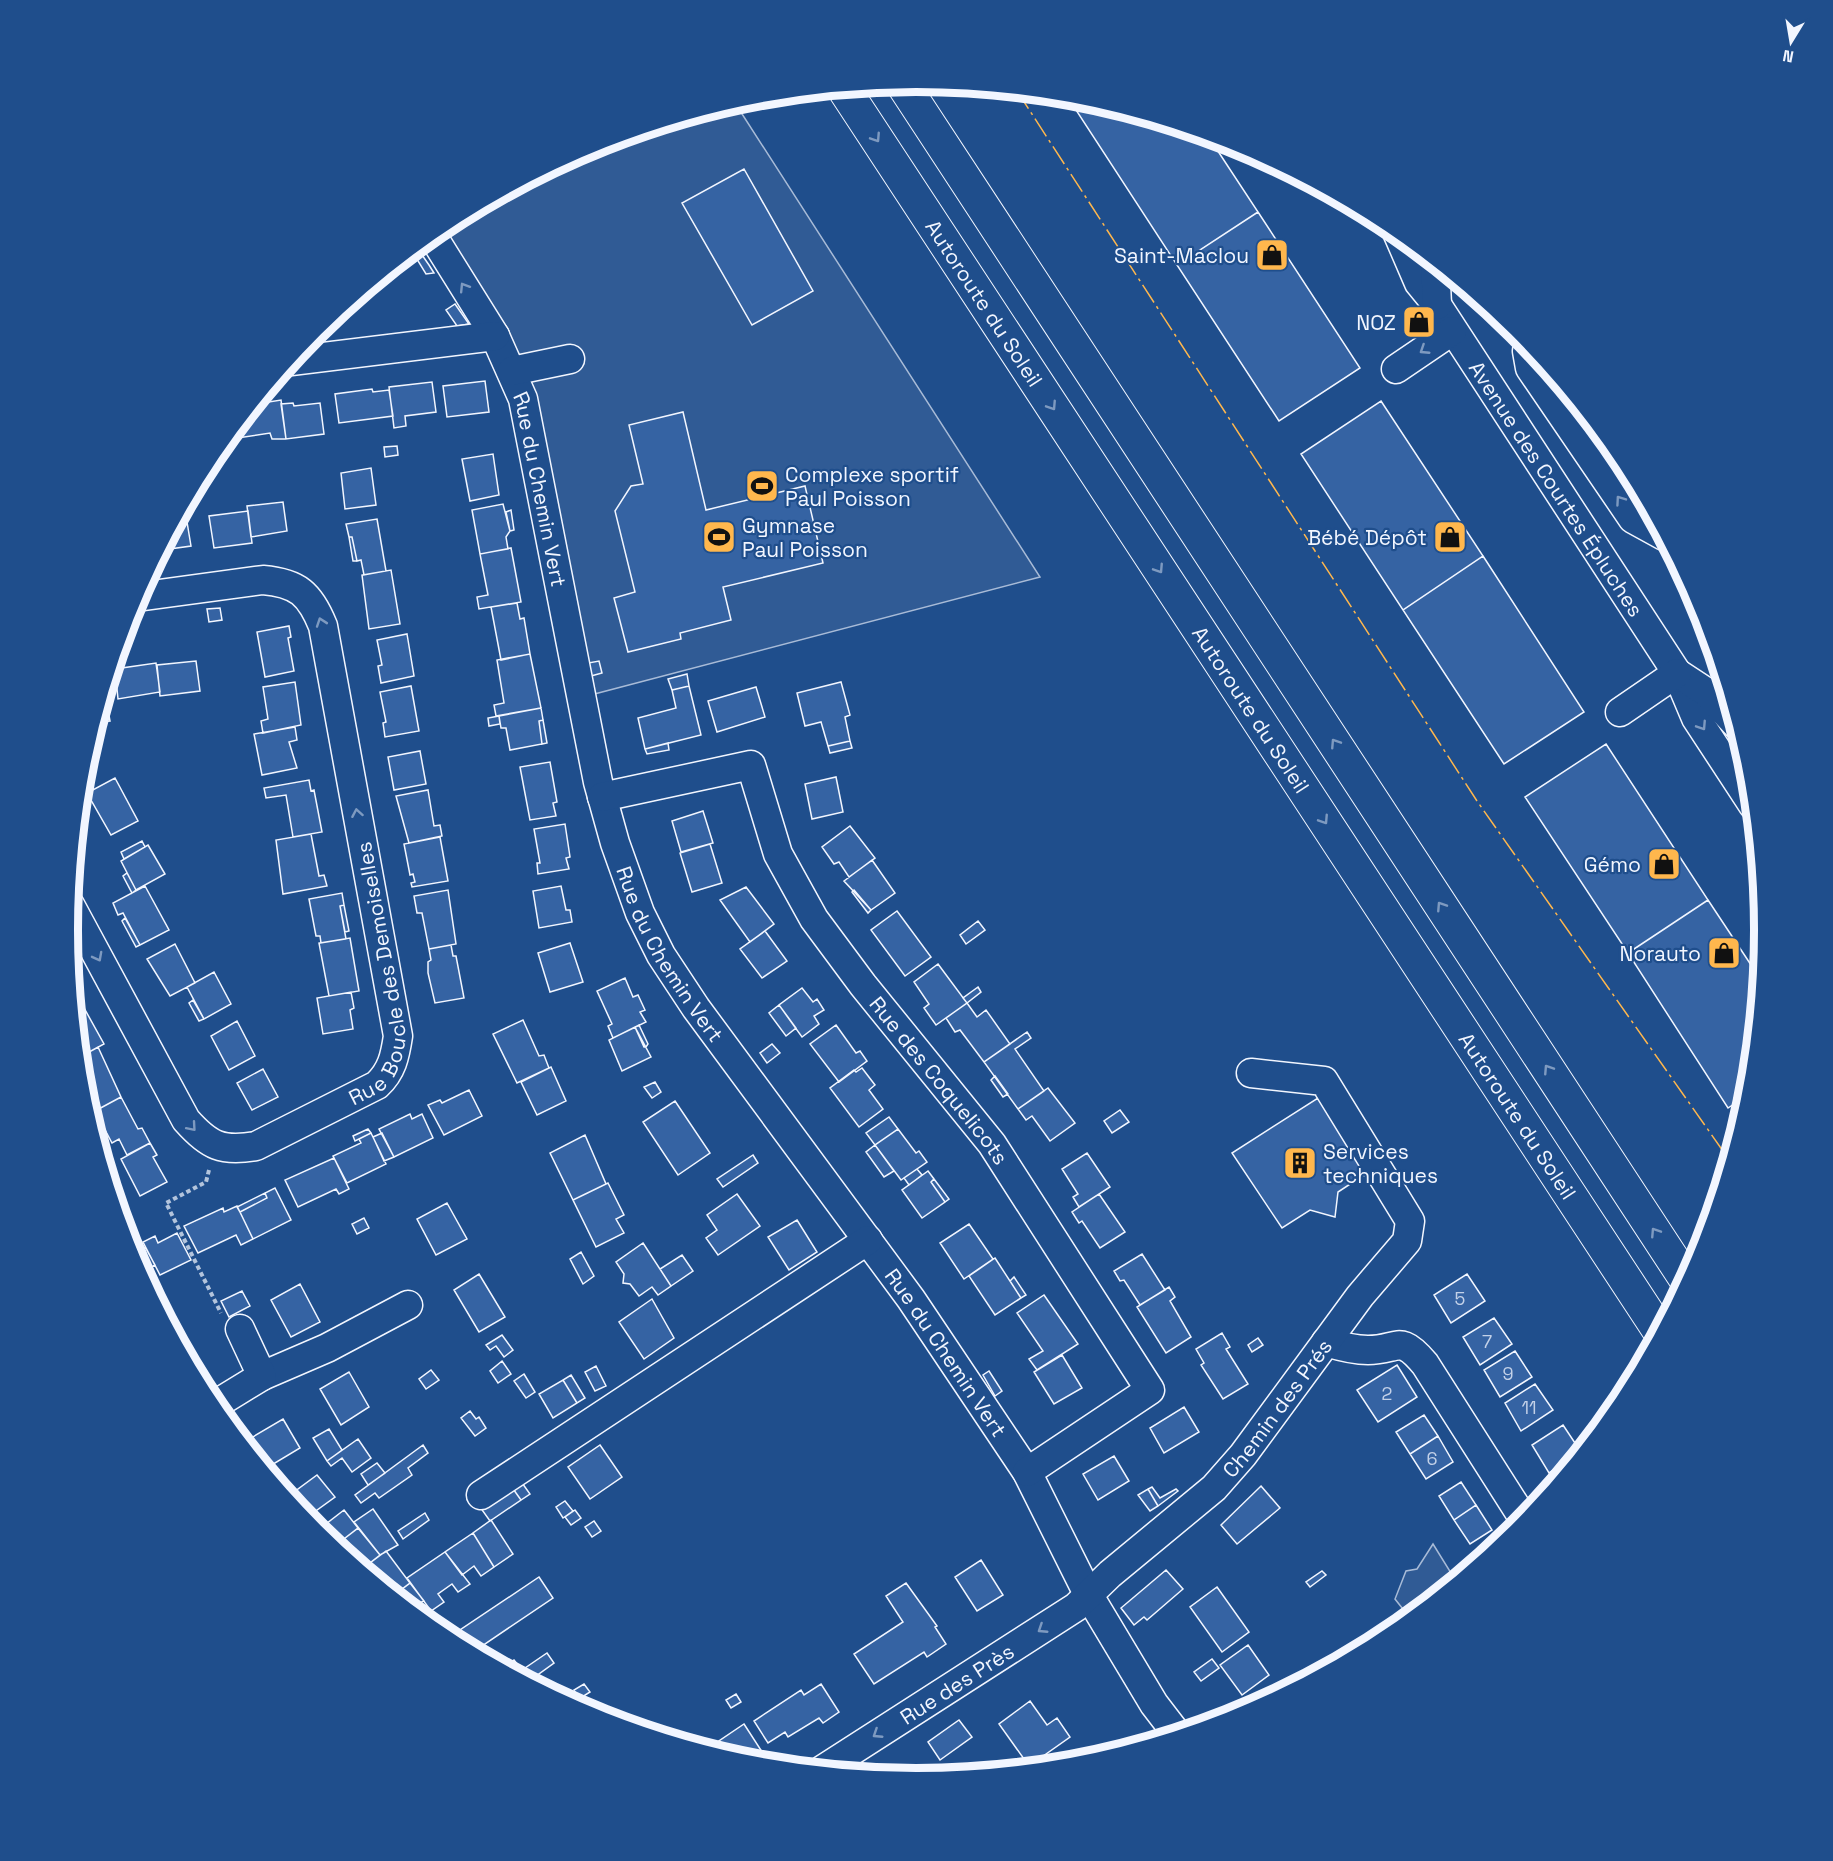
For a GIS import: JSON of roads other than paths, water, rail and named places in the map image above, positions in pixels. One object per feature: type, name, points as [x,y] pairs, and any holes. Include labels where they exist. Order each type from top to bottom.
[{"type":"highway","points":[[908,92],[1681,1273]]},
{"type":"highway","name":"Autoroute du Soleil","points":[[848,95],[1656,1326]]},
{"type":"street","name":"Rue du Chemin Vert","points":[[437,243],[495,336],[523,399],[587,735],[615,843],[640,913],[661,955],[696,1008],[911,1299],[1027,1472],[1088,1594],[1155,1704],[1173,1729]]},
{"type":"street","name":"Avenue des Courtes Épluches","points":[[1404,248],[1419,283],[1437,305],[1677,673],[1696,718],[1743,789]]},
{"type":"street","name":"Avenue des Courtes Épluches","points":[[1435,272],[1437,305]]},
{"type":"street","points":[[1396,369],[1452,331]]},
{"type":"street","points":[[304,359],[495,336]]},
{"type":"street","points":[[1528,358],[1530,368],[1626,510],[1633,519],[1653,530]]},
{"type":"street","points":[[512,371],[570,359]]},
{"type":"street","name":"Rue Boucle des Demoiselles","points":[[78,921],[186,1120],[200,1136],[215,1146],[235,1150],[256,1146],[377,1085],[387,1076],[395,1057],[398,1036],[323,626],[314,604],[299,589],[281,582],[263,580],[151,591]]},
{"type":"street","name":"Avenue des Courtes Épluches","points":[[1677,673],[1706,692],[1726,713]]},
{"type":"street","points":[[1620,712],[1677,673]]},
{"type":"street","name":"Rue des Coquelicots","points":[[602,797],[751,765],[778,854],[814,919],[863,985],[992,1144],[1150,1390],[1027,1472]]},
{"type":"street","points":[[1251,1073],[1324,1081],[1410,1221],[1407,1240],[1326,1342]]},
{"type":"street","points":[[481,1495],[868,1240]]},
{"type":"street","points":[[222,1400],[262,1376],[327,1348],[408,1305]]},
{"type":"street","points":[[240,1329],[262,1376]]},
{"type":"street","name":"Chemin des Prés","points":[[1088,1594],[1214,1488],[1243,1455],[1326,1342],[1369,1350],[1395,1344],[1412,1348],[1425,1364],[1519,1512]]},
{"type":"street","name":"Rue des Près","points":[[831,1764],[1076,1607],[1088,1594]]},
{"type":"place","name":"Saint-Maclou","points":[[1272,255]]},
{"type":"place","name":"NOZ","points":[[1419,322]]},
{"type":"place","name":"Complexe sportif Paul Poisson","points":[[762,486]]},
{"type":"place","name":"Gymnase Paul Poisson","points":[[719,537]]},
{"type":"place","name":"Bébé Dépôt","points":[[1450,537]]},
{"type":"place","name":"Gémo","points":[[1664,864]]},
{"type":"place","name":"Norauto","points":[[1724,953]]},
{"type":"place","name":"Services techniques","points":[[1300,1163]]}]
